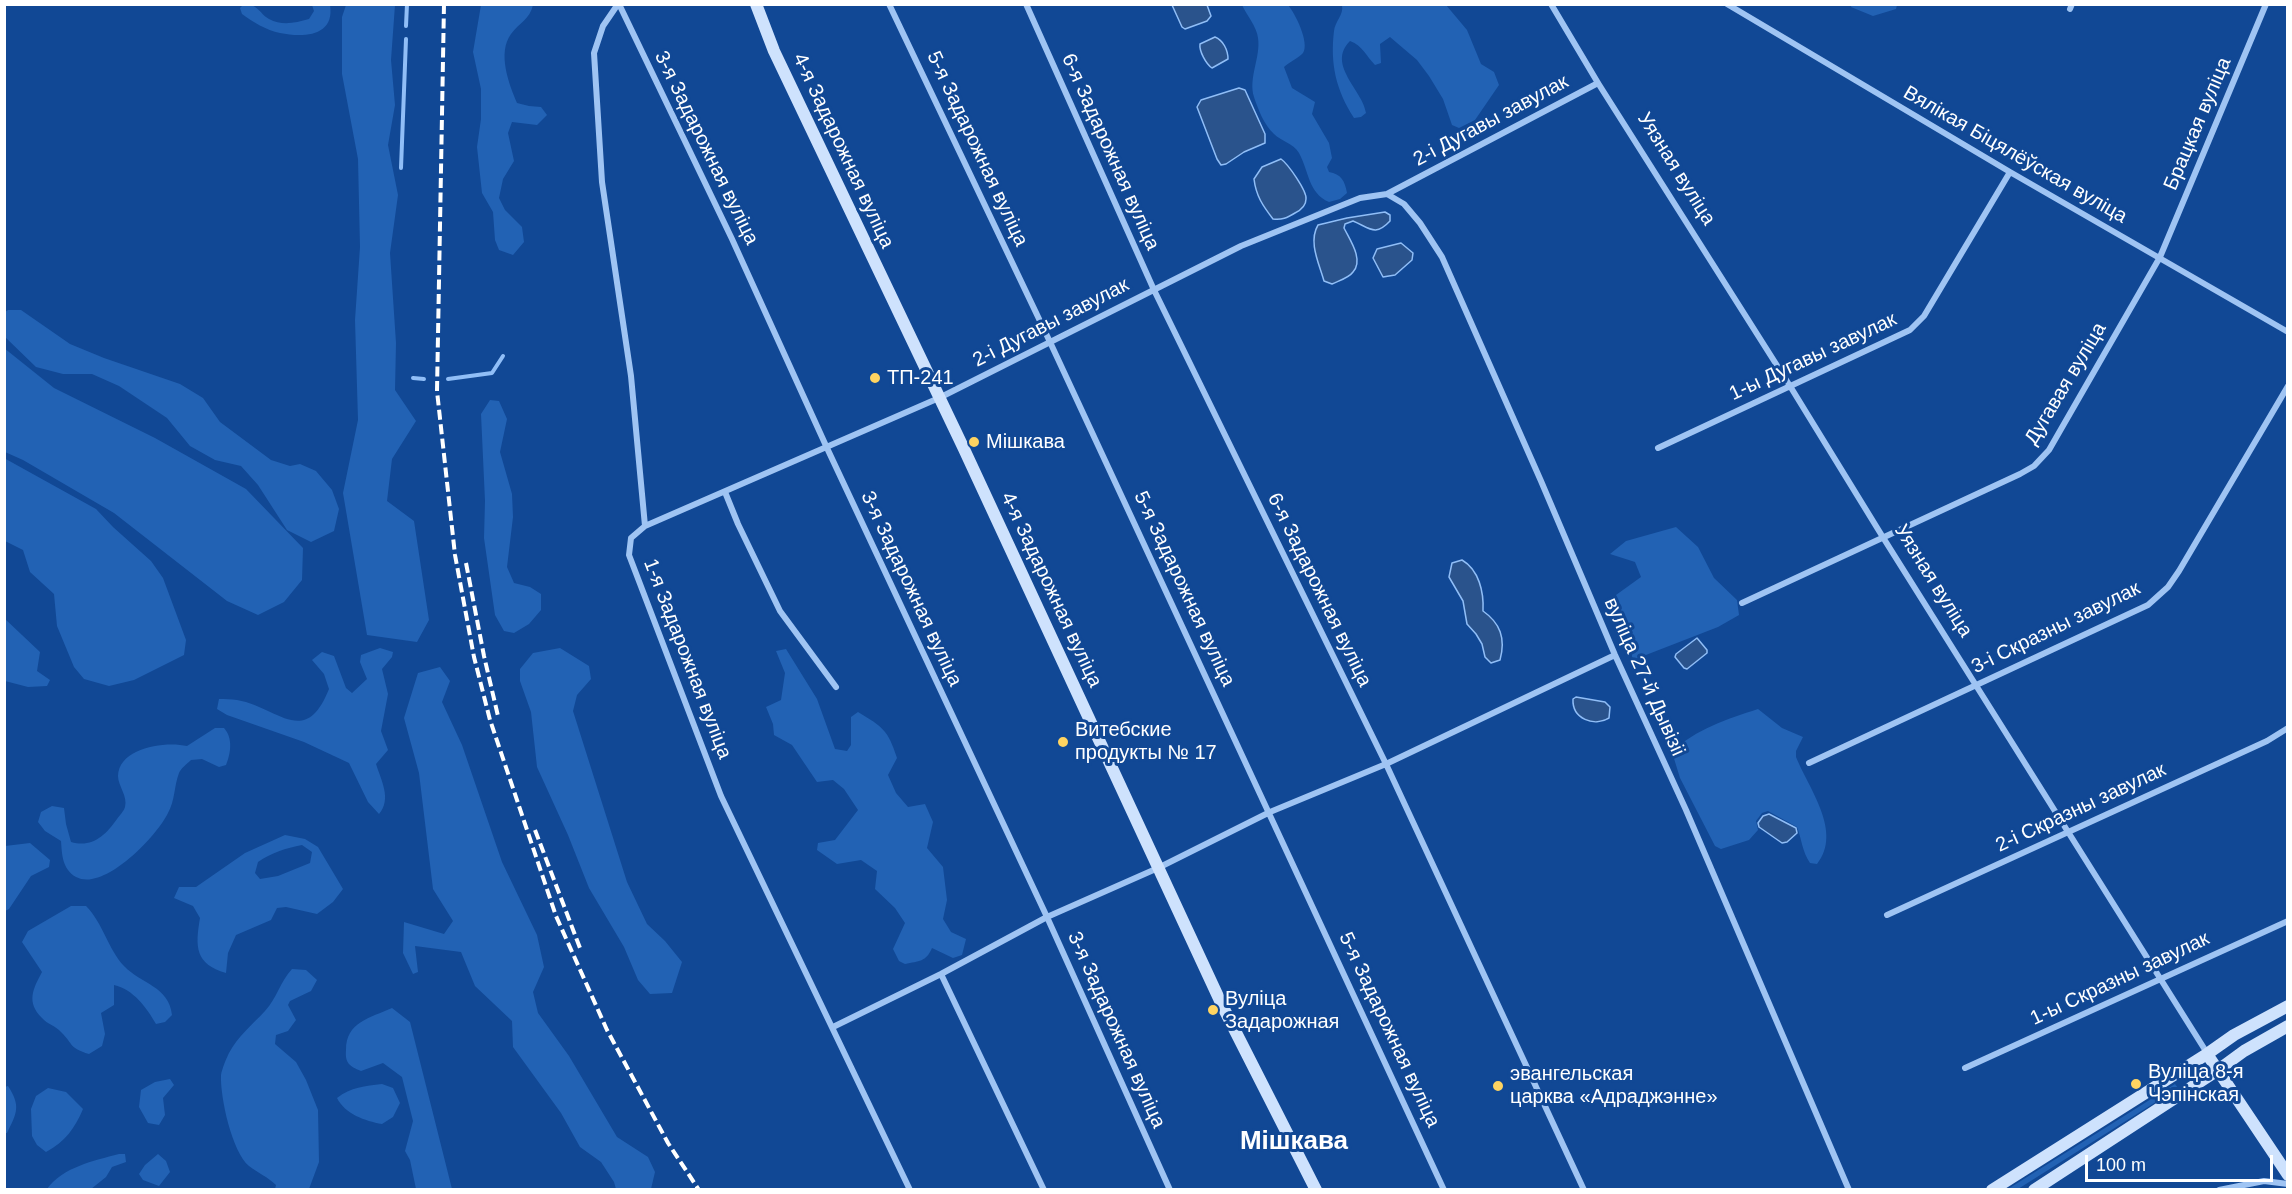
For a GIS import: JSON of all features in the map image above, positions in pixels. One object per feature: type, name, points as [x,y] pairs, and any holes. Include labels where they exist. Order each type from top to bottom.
[{"type":"main road","name":"4-я Задарожная вуліца","points":[[756,4],[784,72],[1222,1005],[1317,1190]]},
{"type":"main road","points":[[1992,1190],[2234,1035],[2288,1006]]},
{"type":"main road","points":[[2034,1190],[2244,1051],[2288,1026]]},
{"type":"main road","name":"Уязная вуліца","points":[[2207,1054],[2288,1175]]},
{"type":"street","name":"5-я Задарожная вуліца","points":[[889,4],[1270,812],[1444,1190]]},
{"type":"street","name":"6-я Задарожная вуліца","points":[[1026,4],[1154,290],[1386,764],[1584,1190]]},
{"type":"street","name":"Уязная вуліца","points":[[1551,4],[1598,83],[2207,1054]]},
{"type":"street","name":"Вялікая Біцялёўская вуліца","points":[[1727,4],[2010,172],[2288,332]]},
{"type":"street","name":"Брацкая вуліца","points":[[2160,257],[2266,4]]},
{"type":"street","name":"3-я Задарожная вуліца","points":[[619,5],[732,239],[827,448],[1047,917],[1170,1190]]},
{"type":"street","points":[[619,5],[603,26],[594,53],[602,182],[631,376],[645,526]]},
{"type":"street","name":"2-і Дугавы завулак","points":[[645,526],[939,398],[1252,242],[1360,198],[1387,194],[1598,83]]},
{"type":"street","name":"1-ы Дугавы завулак","points":[[1658,448],[1910,330],[1924,316],[2010,172]]},
{"type":"street","name":"вуліца 27-й Дывізіі","points":[[1387,194],[1404,204],[1420,223],[1442,257],[1615,655],[1686,810],[1849,1190]]},
{"type":"street","name":"Дугавая вуліца","points":[[1742,603],[2034,466],[2049,450],[2160,257]]},
{"type":"street","name":"3-і Скразны завулак","points":[[1809,763],[2148,605],[2168,587],[2288,386]]},
{"type":"street","points":[[725,492],[780,610],[837,687]]},
{"type":"street","name":"1-я Задарожная вуліца","points":[[645,526],[631,538],[629,555],[721,796],[910,1190]]},
{"type":"street","points":[[833,1027],[941,974],[1047,917],[1158,868],[1270,812],[1386,764],[1615,655]]},
{"type":"street","name":"2-і Скразны завулак","points":[[1887,915],[2267,741],[2288,728]]},
{"type":"street","name":"1-ы Скразны завулак","points":[[1965,1068],[2288,921]]},
{"type":"street","points":[[941,974],[1044,1190]]},
{"type":"street","points":[[2219,1190],[2264,1181],[2288,1184]]},
{"type":"shaded area","points":[[244,4],[258,9],[269,19],[279,23],[294,23],[309,19],[314,11],[312,5],[330,5],[330,15],[323,29],[308,35],[289,35],[270,30],[246,17],[240,8]]},
{"type":"shaded area","points":[[1852,4],[1897,5],[1896,9],[1873,16],[1851,7]]},
{"type":"shaded area","points":[[346,5],[395,5],[391,60],[395,105],[388,145],[398,195],[390,253],[396,343],[395,390],[416,421],[392,459],[387,501],[414,521],[429,620],[417,642],[367,635],[343,493],[358,420],[355,320],[360,247],[358,159],[342,74],[342,17]]},
{"type":"shaded area","points":[[481,5],[533,5],[527,17],[511,34],[505,50],[506,68],[517,103],[541,107],[547,115],[537,125],[512,122],[508,133],[514,161],[503,179],[499,198],[505,210],[522,227],[524,242],[513,255],[499,250],[495,240],[493,212],[482,193],[477,147],[481,119],[481,89],[473,52]]},
{"type":"shaded area","points":[[1172,5],[1207,5],[1211,16],[1207,21],[1185,29]]},
{"type":"shaded area","points":[[1242,5],[1288,5],[1298,21],[1305,48],[1301,55],[1284,67],[1292,88],[1315,102],[1312,114],[1329,143],[1332,158],[1327,167],[1329,172],[1337,174],[1342,179],[1346,189],[1347,193],[1340,199],[1329,202],[1317,193],[1299,153],[1274,134],[1262,117],[1253,90],[1258,38],[1254,25]]},
{"type":"shaded area","points":[[1342,5],[1446,5],[1467,30],[1481,64],[1494,72],[1499,85],[1475,120],[1459,128],[1452,125],[1443,99],[1417,60],[1390,37],[1380,44],[1381,63],[1375,65],[1361,48],[1350,41],[1344,50],[1342,59],[1344,68],[1366,113],[1354,118],[1339,87],[1334,66],[1334,31],[1342,12]]},
{"type":"shaded area","points":[[1215,37],[1224,46],[1228,59],[1212,68],[1203,57],[1200,44]]},
{"type":"shaded area","points":[[1239,88],[1245,90],[1265,134],[1265,143],[1221,165],[1197,107],[1201,100]]},
{"type":"shaded area","points":[[1281,159],[1300,184],[1306,195],[1306,201],[1301,209],[1289,216],[1273,219],[1260,200],[1254,179],[1262,167]]},
{"type":"shaded area","points":[[1385,212],[1390,215],[1390,221],[1380,229],[1372,230],[1353,221],[1345,224],[1344,228],[1357,256],[1356,267],[1346,278],[1332,284],[1324,281],[1314,245],[1318,225]]},
{"type":"shaded area","points":[[1401,243],[1413,253],[1412,260],[1395,275],[1383,277],[1373,258],[1377,249]]},
{"type":"shaded area","points":[[21,310],[70,344],[180,384],[203,398],[220,422],[271,460],[290,466],[300,464],[316,471],[332,490],[339,509],[334,531],[311,542],[287,530],[258,485],[241,466],[215,460],[190,446],[167,418],[119,386],[92,374],[63,374],[36,367],[5,337],[5,312]]},
{"type":"shaded area","points":[[4,348],[54,388],[155,438],[246,489],[303,548],[302,580],[284,602],[258,615],[227,601],[114,513],[23,460],[5,452]]},
{"type":"shaded area","points":[[490,400],[499,401],[507,419],[500,452],[512,494],[513,517],[507,567],[514,583],[530,587],[541,594],[541,610],[529,624],[514,633],[504,631],[495,615],[484,538],[485,501],[481,414]]},
{"type":"shaded area","points":[[4,458],[96,509],[151,561],[163,578],[186,640],[184,655],[134,680],[109,686],[84,679],[74,667],[57,626],[54,594],[30,572],[23,550],[5,541]]},
{"type":"shaded area","points":[[1676,527],[1698,547],[1714,578],[1737,600],[1739,615],[1718,627],[1633,660],[1616,595],[1641,577],[1635,562],[1610,554],[1626,541]]},
{"type":"shaded area","points":[[1462,560],[1473,570],[1483,596],[1483,611],[1494,621],[1502,638],[1500,660],[1491,663],[1485,657],[1482,644],[1476,634],[1467,624],[1463,601],[1449,577],[1452,563]]},
{"type":"shaded area","points":[[4,618],[40,652],[37,671],[50,680],[47,686],[28,687],[5,681]]},
{"type":"shaded area","points":[[1697,638],[1707,653],[1687,669],[1684,668],[1675,657],[1676,654]]},
{"type":"shaded area","points":[[380,648],[393,652],[392,657],[382,669],[388,694],[381,731],[388,750],[376,764],[385,796],[383,808],[379,814],[368,802],[349,763],[304,742],[227,715],[217,709],[219,699],[232,699],[252,704],[289,720],[300,721],[310,717],[320,707],[329,689],[324,674],[312,660],[322,652],[334,656],[346,688],[352,693],[367,679],[360,662],[361,655]]},
{"type":"shaded area","points":[[560,648],[589,666],[591,679],[577,695],[573,711],[627,882],[647,924],[682,962],[672,993],[650,994],[638,980],[624,947],[589,888],[537,767],[531,712],[520,681],[520,669],[533,653]]},
{"type":"shaded area","points":[[786,649],[817,699],[835,749],[847,751],[851,745],[851,717],[858,712],[884,730],[891,741],[897,758],[888,775],[896,793],[908,807],[925,804],[933,822],[927,848],[943,867],[947,900],[943,919],[951,932],[966,939],[962,955],[953,958],[932,948],[922,960],[905,964],[899,961],[893,949],[905,923],[895,908],[875,889],[877,871],[861,860],[837,864],[817,850],[818,843],[835,840],[858,810],[844,789],[833,780],[817,782],[792,745],[774,735],[773,724],[766,707],[781,700],[785,673],[776,651]]},
{"type":"shaded area","points":[[440,667],[450,681],[442,702],[462,745],[502,862],[537,935],[544,967],[533,992],[538,1013],[569,1056],[617,1137],[648,1157],[655,1172],[651,1189],[616,1189],[601,1162],[580,1147],[561,1113],[513,1047],[512,1021],[475,986],[461,952],[415,946],[418,972],[413,974],[403,953],[404,922],[444,934],[453,921],[433,889],[419,773],[404,718],[418,673]]},
{"type":"shaded area","points":[[1576,697],[1605,702],[1610,707],[1609,718],[1597,722],[1580,716],[1574,706],[1573,699]]},
{"type":"shaded area","points":[[1758,709],[1782,728],[1803,737],[1796,751],[1796,757],[1821,810],[1827,838],[1824,852],[1817,864],[1810,863],[1807,859],[1797,827],[1768,811],[1762,813],[1756,821],[1758,830],[1749,840],[1721,849],[1715,846],[1680,778],[1672,752],[1681,744],[1723,721]]},
{"type":"shaded area","points":[[215,728],[224,728],[229,736],[230,751],[226,765],[219,767],[202,759],[191,760],[179,773],[168,813],[153,835],[141,847],[115,869],[101,877],[88,879],[71,874],[64,861],[61,841],[45,831],[38,822],[41,812],[52,806],[64,808],[71,842],[92,842],[108,831],[124,809],[126,803],[118,776],[120,766],[126,758],[145,748],[168,744],[187,746]]},
{"type":"shaded area","points":[[1769,814],[1796,828],[1797,833],[1787,842],[1782,843],[1759,827],[1758,823],[1763,816]]},
{"type":"shaded area","points":[[285,835],[305,839],[318,847],[343,889],[333,902],[317,914],[286,907],[277,908],[271,920],[236,935],[228,953],[226,973],[208,965],[200,953],[198,938],[200,918],[193,906],[174,898],[179,887],[196,887],[245,853]],"holes":[[[302,845],[312,852],[310,863],[278,876],[260,879],[255,873],[258,862],[279,851]]]},
{"type":"shaded area","points":[[30,843],[50,860],[49,867],[31,876],[9,909],[5,911],[5,846]]},
{"type":"shaded area","points":[[71,906],[86,906],[97,920],[124,966],[160,991],[166,998],[172,1015],[165,1022],[156,1024],[133,995],[114,985],[114,1005],[101,1013],[105,1034],[102,1046],[89,1054],[75,1048],[59,1030],[37,1012],[33,995],[42,972],[22,942],[28,931]]},
{"type":"shaded area","points":[[292,969],[306,970],[317,980],[311,991],[290,1001],[288,1005],[296,1020],[288,1031],[276,1035],[275,1044],[296,1062],[318,1110],[319,1162],[309,1189],[275,1189],[276,1185],[249,1166],[237,1149],[228,1124],[221,1075],[225,1061],[233,1047],[269,1006]]},
{"type":"shaded area","points":[[392,1008],[410,1022],[452,1189],[416,1189],[410,1160],[405,1151],[413,1121],[402,1077],[383,1063],[361,1071],[347,1061],[347,1041],[355,1027],[368,1018]]},
{"type":"shaded area","points":[[170,1079],[174,1085],[163,1098],[165,1115],[159,1125],[148,1123],[139,1107],[141,1090],[155,1082]]},
{"type":"shaded area","points":[[382,1084],[393,1088],[400,1103],[393,1117],[382,1124],[356,1116],[337,1098],[353,1089]]},
{"type":"shaded area","points":[[2175,1084],[2178,1088],[2018,1189],[2008,1189]]},
{"type":"shaded area","points":[[8,1086],[15,1099],[16,1110],[7,1133],[5,1133],[5,1087]]},
{"type":"shaded area","points":[[48,1088],[66,1092],[83,1109],[69,1134],[46,1152],[37,1145],[32,1136],[31,1109],[36,1096]]},
{"type":"shaded area","points":[[125,1154],[126,1162],[112,1167],[106,1177],[91,1189],[47,1189],[61,1175],[70,1170]]},
{"type":"shaded area","points":[[158,1154],[166,1161],[170,1172],[159,1186],[143,1180],[139,1174],[145,1165]]},
{"type":"waterway","points":[[406,26],[407,4]]},
{"type":"waterway","points":[[401,168],[406,39]]},
{"type":"waterway","points":[[448,379],[492,373],[503,356]]},
{"type":"waterway","points":[[413,378],[424,379]]},
{"type":"railway","points":[[444,4],[437,391],[455,555],[474,657],[490,720],[556,916],[607,1030],[668,1143],[699,1190]]},
{"type":"railway","points":[[466,563],[498,716]]},
{"type":"railway","points":[[535,830],[580,948]]},
{"type":"place","name":"ТП-241","points":[[875,378]]},
{"type":"place","name":"Мішкава","points":[[974,442]]},
{"type":"place","name":"Витебские продукты № 17","points":[[1063,742]]},
{"type":"place","name":"Вуліца Задарожная","points":[[1213,1010]]},
{"type":"place","name":"Вуліца 8-я Чэпінская","points":[[2136,1084]]},
{"type":"place","name":"эвангельская царква «Адраджэнне»","points":[[1498,1086]]},
{"type":"district","name":"Мішкава","points":[[1294,1142]]}]
